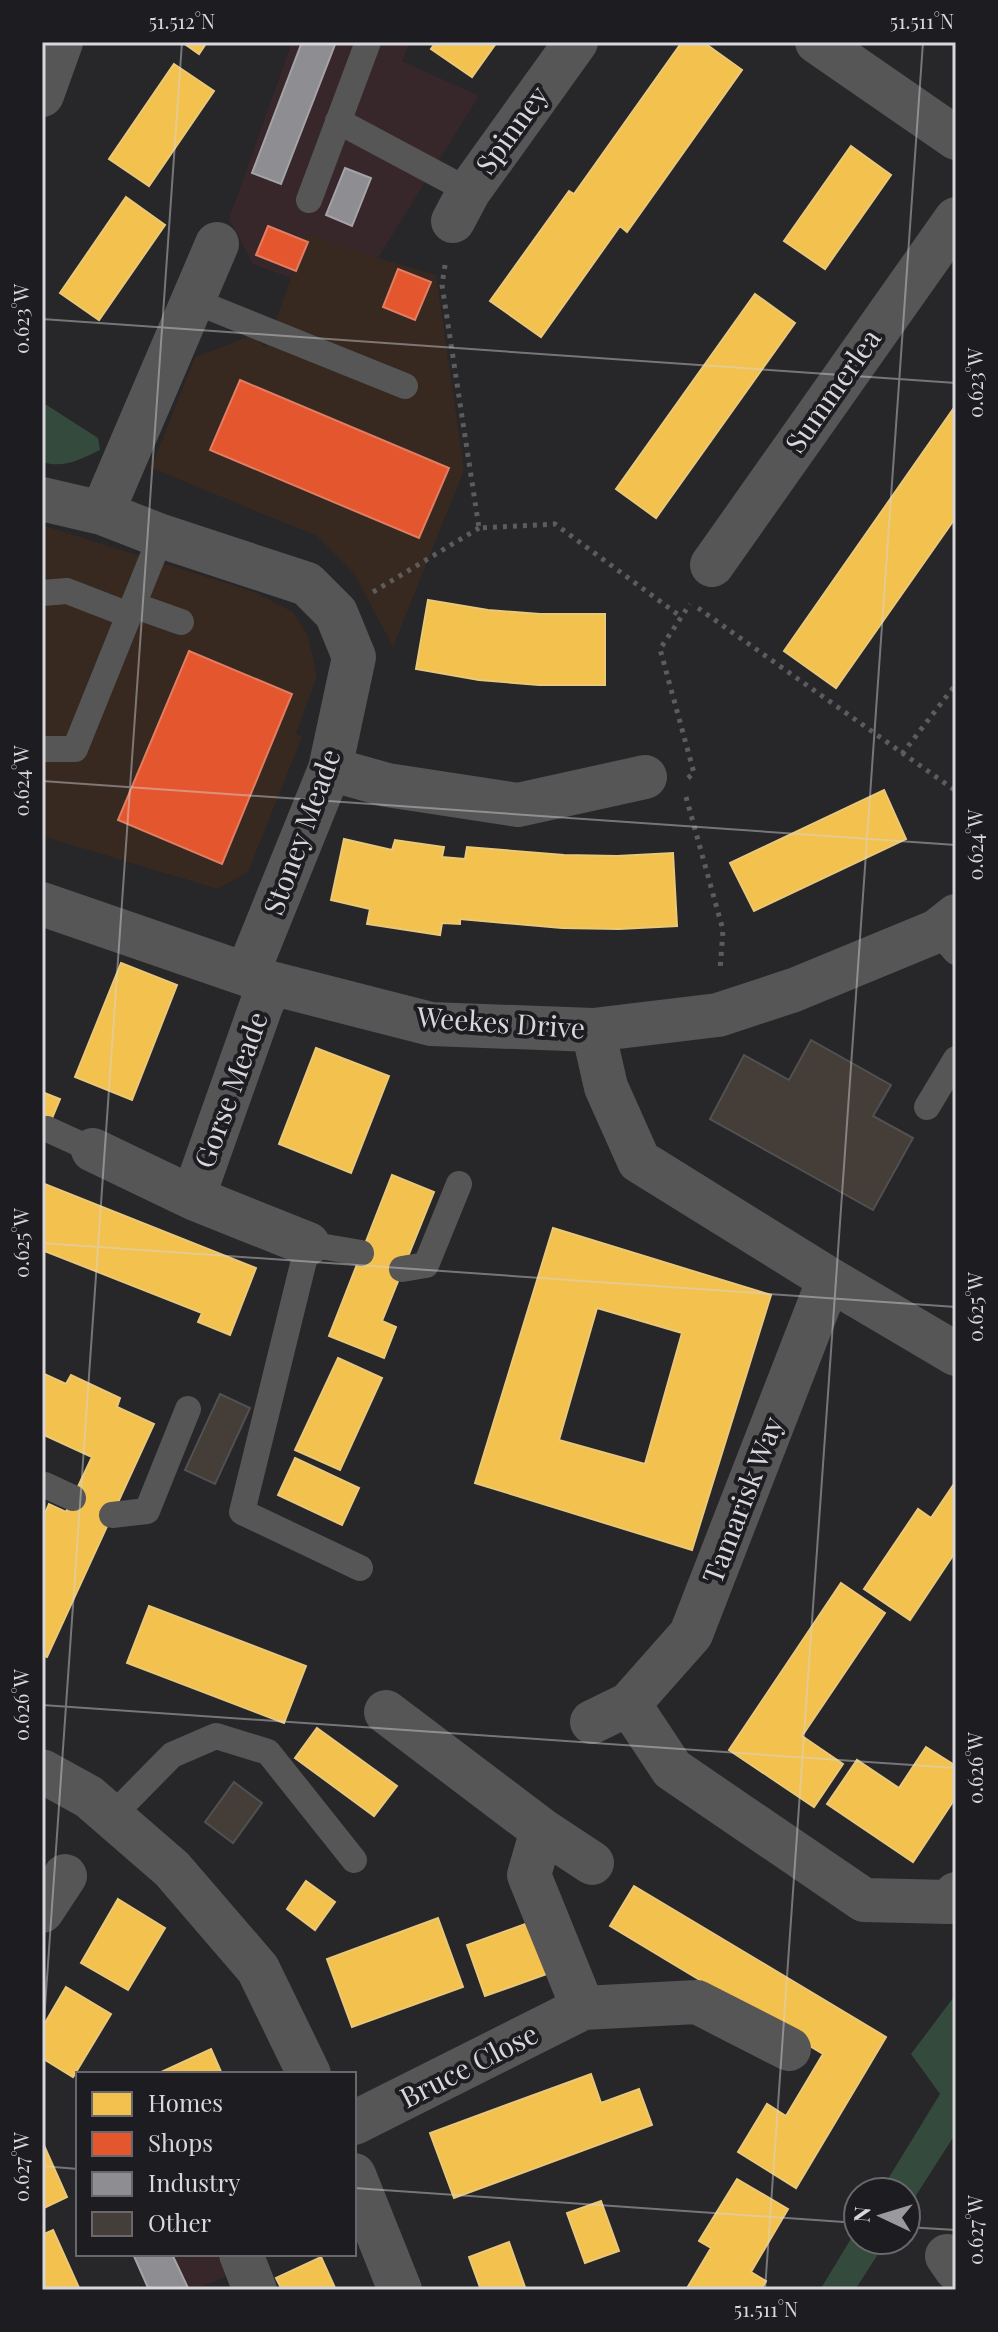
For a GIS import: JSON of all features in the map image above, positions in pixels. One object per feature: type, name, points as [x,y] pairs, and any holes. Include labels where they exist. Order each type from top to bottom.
[{"type":"street","points":[[42,95],[61,42]]},
{"type":"street","name":"Spinney","points":[[461,206],[576,42]]},
{"type":"street","points":[[817,42],[956,138]]},
{"type":"street","name":"Summerlea","points":[[712,565],[956,219]]},
{"type":"street","points":[[102,513],[217,244]]},
{"type":"street","name":"Stoney Meade","points":[[42,499],[102,513],[161,536],[307,584],[336,613],[354,657],[330,769],[259,979]]},
{"type":"street","points":[[330,769],[387,785],[518,805],[645,777]]},
{"type":"street","name":"Weekes Drive","points":[[42,904],[259,979],[431,1024],[593,1030],[718,1015],[950,933]]},
{"type":"street","name":"Gorse Meade","points":[[193,1198],[261,1006],[259,979]]},
{"type":"street","points":[[593,1030],[606,1087],[639,1161],[829,1279],[954,1349]]},
{"type":"street","name":"Gorse Meade","points":[[93,1150],[193,1198],[308,1244]]},
{"type":"street","name":"Tamarisk Way","points":[[829,1279],[691,1634],[611,1713],[672,1769],[864,1900],[950,1902],[956,1894]]},
{"type":"street","points":[[386,1712],[542,1830],[592,1863]]},
{"type":"street","points":[[42,1771],[89,1797],[172,1869],[258,1969],[308,2072]]},
{"type":"street","points":[[542,1830],[529,1875],[583,2008]]},
{"type":"street","name":"Bruce Close","points":[[356,2122],[583,2008],[697,2002],[789,2049]]},
{"type":"street","points":[[356,2180],[400,2290]]},
{"type":"street","points":[[242,2256],[255,2290]]},
{"type":"lane","points":[[309,200],[368,42]]},
{"type":"lane","points":[[338,121],[461,206]]},
{"type":"lane","points":[[194,301],[405,386]]},
{"type":"lane","points":[[42,749],[75,749],[161,536]]},
{"type":"lane","points":[[42,593],[67,591],[181,622]]},
{"type":"lane","points":[[927,1107],[956,1059]]},
{"type":"lane","points":[[47,1129],[93,1150]]},
{"type":"lane","points":[[402,1269],[426,1265],[459,1184]]},
{"type":"lane","points":[[360,1568],[242,1512],[308,1244],[361,1253]]},
{"type":"lane","points":[[112,1515],[147,1511],[188,1409]]},
{"type":"lane","points":[[42,1486],[73,1498]]},
{"type":"lane","points":[[111,1817],[172,1755],[216,1736],[268,1752],[354,1860]]},
{"type":"path","points":[[461,206],[442,285],[479,528]]},
{"type":"path","points":[[336,613],[479,528],[555,524],[680,616]]},
{"type":"path","points":[[718,1015],[723,930],[682,785],[694,773],[660,649],[691,603],[956,791]]},
{"type":"path","points":[[902,754],[956,684]]},
{"type":"shaded area","points":[[292,42],[410,42],[402,61],[479,96],[378,258],[307,234],[291,278],[253,264],[229,219]]},
{"type":"shaded area","points":[[307,234],[436,275],[464,470],[393,647],[354,573],[317,536],[151,468],[195,357],[251,336],[266,348]]},
{"type":"shaded area","points":[[42,525],[254,592],[293,612],[308,636],[317,676],[296,734],[302,737],[248,872],[218,889],[42,836]]},
{"type":"shaded area","points":[[140,2256],[261,2256],[277,2290],[252,2290],[228,2276],[192,2290],[155,2290]]},
{"type":"green space","points":[[42,402],[98,438],[100,450],[65,464],[42,462]]},
{"type":"green space","points":[[956,1994],[956,2133],[922,2186],[922,2176],[890,2176],[940,2094],[911,2054]]},
{"type":"green space","points":[[842,2254],[842,2256],[877,2256],[855,2290],[820,2290]]},
{"type":"building: Homes","points":[[182,42],[207,42],[199,54]]},
{"type":"building: Homes","points":[[436,42],[497,42],[472,77],[431,49]]},
{"type":"building: Homes","points":[[682,42],[703,42],[742,70],[627,232],[620,226],[541,337],[490,301],[569,191],[574,194]]},
{"type":"building: Homes","points":[[174,64],[214,91],[149,186],[109,159]]},
{"type":"building: Homes","points":[[851,146],[891,175],[825,269],[784,241]]},
{"type":"building: Homes","points":[[126,197],[165,225],[99,320],[60,293]]},
{"type":"building: Homes","points":[[755,294],[795,323],[656,518],[616,489]]},
{"type":"building: Homes","points":[[956,405],[956,517],[836,688],[784,651]]},
{"type":"building: Homes","points":[[428,600],[488,610],[605,614],[605,685],[539,685],[479,680],[416,669]]},
{"type":"building: Homes","points":[[884,790],[906,839],[754,911],[730,863]]},
{"type":"building: Homes","points":[[344,839],[392,850],[395,840],[444,847],[442,857],[465,859],[467,847],[564,855],[673,853],[677,926],[562,928],[460,919],[460,924],[442,923],[440,935],[367,924],[370,909],[331,900]]},
{"type":"building: Homes","points":[[121,963],[177,985],[132,1100],[75,1077]]},
{"type":"building: Homes","points":[[316,1048],[389,1076],[351,1173],[279,1144]]},
{"type":"building: Homes","points":[[42,1092],[60,1099],[42,1142]]},
{"type":"building: Homes","points":[[392,1175],[434,1192],[382,1321],[396,1327],[384,1358],[329,1336]]},
{"type":"building: Homes","points":[[42,1183],[256,1268],[230,1335],[198,1322],[202,1313],[42,1250]]},
{"type":"building: Homes","points":[[553,1228],[771,1295],[692,1550],[475,1483]],"holes":[[[597,1308],[682,1333],[645,1464],[559,1440]]]},
{"type":"building: Homes","points":[[338,1358],[382,1378],[340,1470],[295,1450]]},
{"type":"building: Homes","points":[[42,1373],[66,1384],[71,1375],[120,1398],[117,1407],[154,1424],[47,1657],[42,1655],[42,1520],[49,1504],[66,1512],[92,1457],[42,1434]]},
{"type":"building: Homes","points":[[295,1458],[359,1488],[342,1525],[278,1495]]},
{"type":"building: Homes","points":[[956,1481],[956,1551],[910,1620],[864,1589],[918,1509],[931,1518]]},
{"type":"building: Homes","points":[[841,1583],[885,1613],[802,1736],[843,1764],[814,1807],[729,1750]]},
{"type":"building: Homes","points":[[149,1606],[306,1666],[284,1723],[127,1663]]},
{"type":"building: Homes","points":[[317,1728],[397,1786],[374,1816],[295,1758]]},
{"type":"building: Homes","points":[[926,1747],[956,1766],[956,1797],[913,1862],[827,1804],[857,1760],[899,1788]]},
{"type":"building: Homes","points":[[306,1881],[335,1902],[315,1930],[287,1909]]},
{"type":"building: Homes","points":[[634,1886],[886,2037],[796,2188],[738,2152],[767,2104],[786,2116],[823,2054],[610,1926]]},
{"type":"building: Homes","points":[[118,1899],[165,1928],[128,1990],[81,1963]]},
{"type":"building: Homes","points":[[438,1918],[463,1987],[352,2027],[327,1959]]},
{"type":"building: Homes","points":[[528,1923],[547,1974],[485,1996],[467,1945]]},
{"type":"building: Homes","points":[[66,1987],[111,2014],[73,2077],[42,2058],[42,2028]]},
{"type":"building: Homes","points":[[211,2049],[221,2072],[161,2072]]},
{"type":"building: Homes","points":[[591,2074],[601,2103],[639,2089],[652,2125],[454,2198],[430,2133]]},
{"type":"building: Homes","points":[[42,2141],[67,2197],[42,2209]]},
{"type":"building: Homes","points":[[737,2179],[788,2209],[751,2272],[766,2281],[761,2290],[686,2290],[711,2248],[699,2241]]},
{"type":"building: Homes","points":[[601,2201],[619,2251],[585,2263],[567,2213]]},
{"type":"building: Homes","points":[[53,2230],[80,2290],[42,2290],[42,2235]]},
{"type":"building: Homes","points":[[509,2242],[526,2290],[481,2290],[469,2257]]},
{"type":"building: Homes","points":[[321,2257],[336,2290],[282,2290],[276,2278]]},
{"type":"building: Shops","points":[[268,226],[308,242],[296,271],[256,255]]},
{"type":"building: Shops","points":[[398,269],[431,282],[415,320],[383,307]]},
{"type":"building: Shops","points":[[240,380],[449,468],[419,538],[210,450]]},
{"type":"building: Shops","points":[[189,651],[292,694],[222,864],[118,820]]},
{"type":"building: Industry","points":[[302,42],[336,42],[281,184],[252,173]]},
{"type":"building: Industry","points":[[345,168],[371,178],[352,226],[326,215]]},
{"type":"building: Industry","points":[[134,2256],[173,2256],[189,2290],[149,2290]]},
{"type":"building: Other","points":[[811,1040],[891,1085],[873,1116],[913,1138],[873,1210],[710,1119],[744,1055],[789,1080]]},
{"type":"building: Other","points":[[220,1394],[250,1408],[215,1484],[185,1470]]},
{"type":"building: Other","points":[[234,1782],[262,1803],[233,1843],[205,1822]]}]
